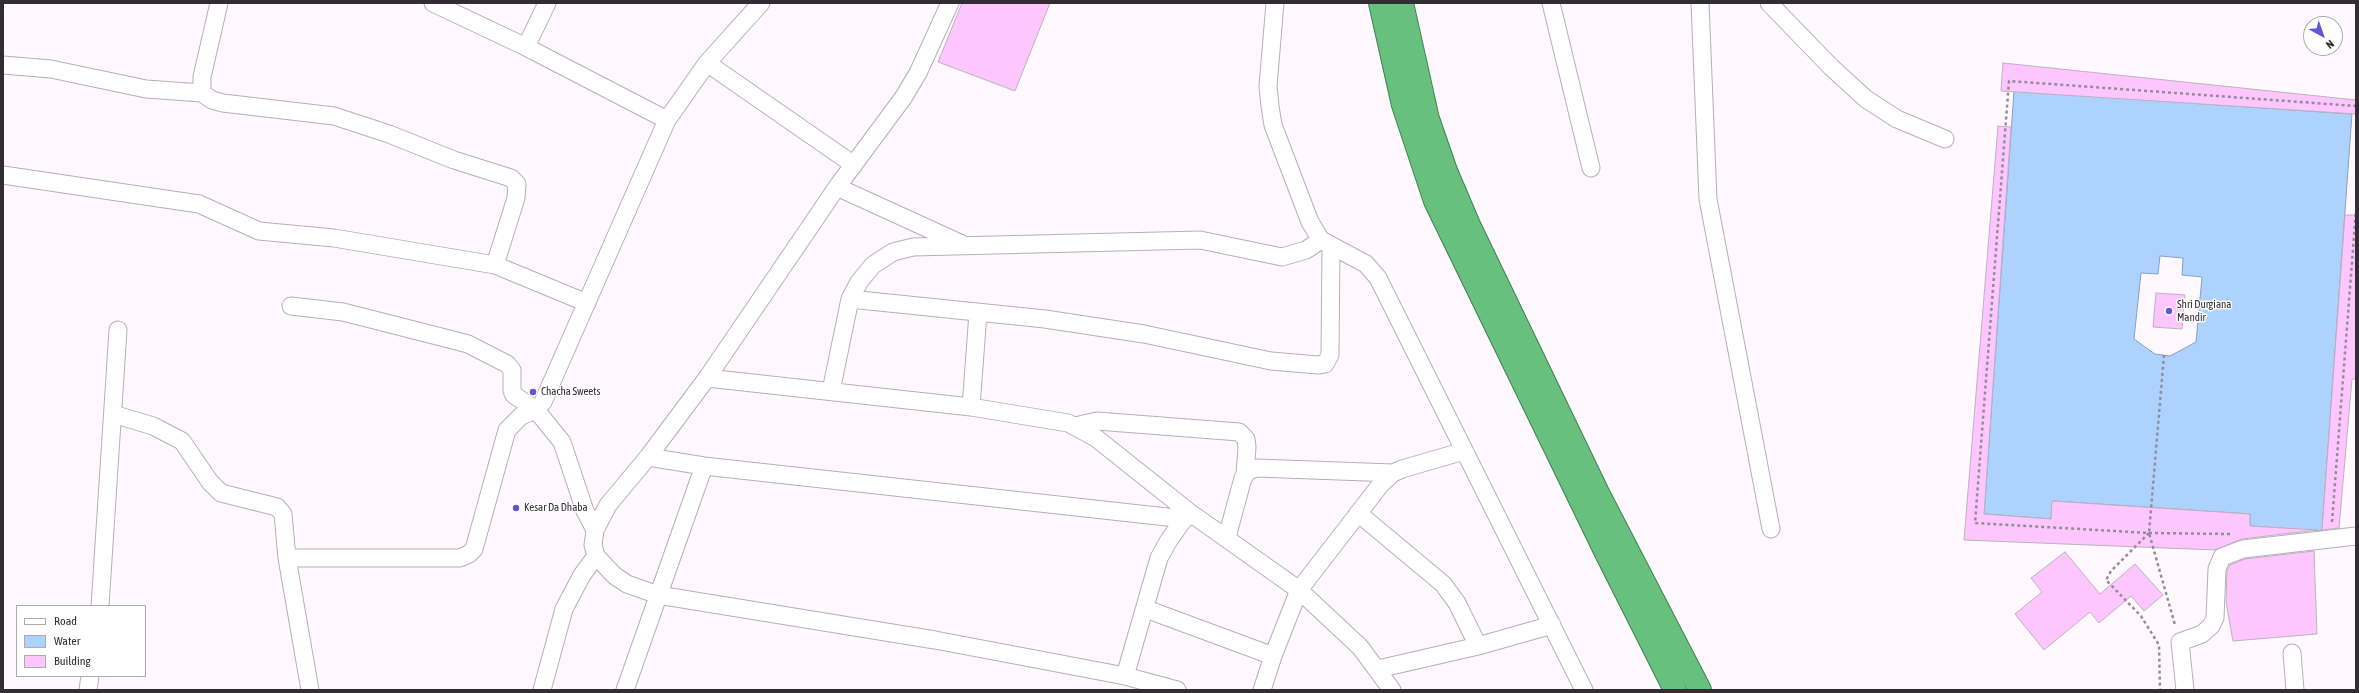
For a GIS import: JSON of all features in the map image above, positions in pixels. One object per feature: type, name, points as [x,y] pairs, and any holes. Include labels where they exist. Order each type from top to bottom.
[{"type":"highway","points":[[1380,3],[1403,105],[1435,201],[1592,525],[1675,690]]},
{"type":"highway","points":[[1402,3],[1428,119],[1446,171],[1469,225],[1598,493],[1700,690]]},
{"type":"street","points":[[202,93],[202,77],[219,3]]},
{"type":"street","points":[[433,3],[526,47],[667,120]]},
{"type":"street","points":[[526,47],[547,3]]},
{"type":"street","points":[[287,558],[460,558],[469,554],[474,549],[507,430],[521,416],[536,410],[543,402],[667,120],[707,63],[761,3]]},
{"type":"street","points":[[950,3],[918,74],[903,98],[837,187],[707,378],[648,457],[608,505],[595,530],[594,545],[596,556],[616,576],[627,584],[658,595],[936,640],[1126,676],[1167,688]]},
{"type":"street","points":[[1275,3],[1268,86],[1272,118],[1310,222],[1326,243],[1366,264],[1378,278],[1584,690]]},
{"type":"street","points":[[1551,3],[1591,168]]},
{"type":"street","points":[[1700,3],[1708,199],[1771,529]]},
{"type":"street","points":[[1769,3],[1831,67],[1866,99],[1897,119],[1945,139]]},
{"type":"street","points":[[707,63],[854,165]]},
{"type":"street","points":[[3,65],[50,69],[146,90],[202,93],[212,100],[222,103],[334,116],[389,134],[454,160],[511,178],[517,184],[516,198],[495,265]]},
{"type":"street","points":[[3,175],[199,204],[259,231],[334,238],[495,265],[587,303]]},
{"type":"street","points":[[837,187],[968,247]]},
{"type":"street","points":[[832,391],[850,299],[859,282],[873,265],[893,252],[913,247],[968,247],[1200,240],[1282,257],[1326,243]]},
{"type":"street","points":[[850,299],[1061,321],[1144,334],[1271,361],[1318,365],[1328,361],[1330,355],[1326,243]]},
{"type":"street","points":[[291,306],[343,312],[468,344],[507,364],[512,370],[512,391],[514,395],[536,410],[562,442],[585,511],[595,530]]},
{"type":"street","points":[[971,407],[978,313]]},
{"type":"street","points":[[100,605],[118,330]]},
{"type":"street","points":[[707,378],[971,407],[1068,423],[1075,426],[1096,438],[1187,515],[1227,537],[1299,590],[1360,647],[1378,669],[1392,690]]},
{"type":"street","points":[[113,414],[153,426],[182,441],[210,482],[221,493],[276,507],[282,514],[287,558],[310,690]]},
{"type":"street","points":[[1075,426],[1097,421],[1239,432],[1246,439],[1247,447],[1245,474],[1227,537]]},
{"type":"street","points":[[1245,474],[1257,468],[1393,473],[1464,451]]},
{"type":"street","points":[[648,457],[704,466],[1187,515]]},
{"type":"street","points":[[626,690],[704,466]]},
{"type":"street","points":[[1262,690],[1273,656],[1299,590],[1381,484],[1393,473]]},
{"type":"street","points":[[1358,513],[1442,584],[1457,603],[1478,646]]},
{"type":"street","points":[[1126,676],[1146,609],[1159,558],[1169,540],[1187,515]]},
{"type":"street","points":[[2185,690],[2180,642],[2202,634],[2212,626],[2215,618],[2217,569],[2222,557],[2243,549],[2356,536]]},
{"type":"street","points":[[542,690],[564,609],[582,575],[596,556]]},
{"type":"street","points":[[1146,609],[1273,656]]},
{"type":"street","points":[[1378,669],[1478,646],[1552,625]]},
{"type":"street","points":[[2292,653],[2295,690]]},
{"type":"street","points":[[88,690],[90,677]]},
{"type":"path","points":[[2236,534],[2149,533],[1975,523],[2009,81],[2356,106]]},
{"type":"path","points":[[2331,528],[2356,210]]},
{"type":"path","points":[[2164,355],[2149,533],[2180,642]]},
{"type":"path","points":[[2149,533],[2111,571],[2106,580],[2141,616],[2159,645],[2160,690]]},
{"type":"water","points":[[2014,91],[2352,114],[2322,531],[2250,526],[2250,514],[2053,501],[2051,519],[1984,514]],"holes":[[[2160,256],[2183,258],[2182,275],[2202,277],[2196,342],[2170,356],[2155,354],[2134,339],[2141,273],[2158,274]]]},
{"type":"building","points":[[962,3],[1050,3],[1015,91],[938,62]]},
{"type":"building","points":[[2003,63],[2356,100],[2356,114],[2001,91]]},
{"type":"building","points":[[1998,126],[2011,127],[1984,514],[2051,519],[2052,501],[2250,514],[2250,526],[2317,530],[2242,539],[2215,550],[1964,540]]},
{"type":"building","points":[[2345,215],[2356,215],[2356,379],[2352,379],[2339,528],[2322,530]]},
{"type":"building","name":"Shri Durgiana Mandir","points":[[2156,293],[2185,295],[2182,329],[2153,327]]},
{"type":"building","points":[[2314,551],[2317,634],[2233,641],[2226,602],[2227,571],[2230,565],[2245,559]]},
{"type":"building","points":[[2065,552],[2100,594],[2135,564],[2163,595],[2144,611],[2131,596],[2099,623],[2090,612],[2044,650],[2015,614],[2042,592],[2031,578]]},
{"type":"place","name":"Shri Durgiana Mandir","points":[[2169,311]]},
{"type":"place","name":"Chacha Sweets","points":[[533,392]]},
{"type":"place","name":"Kesar Da Dhaba","points":[[516,508]]}]
